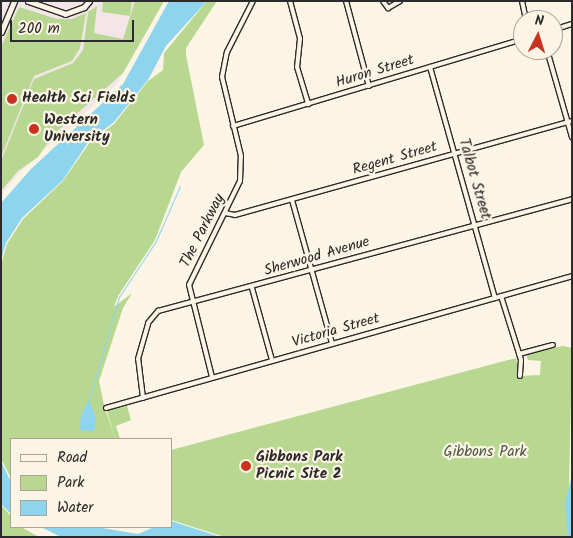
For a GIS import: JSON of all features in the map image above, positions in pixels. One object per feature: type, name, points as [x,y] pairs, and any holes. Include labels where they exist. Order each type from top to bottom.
[{"type":"street","points":[[1,32],[14,1]]},
{"type":"street","points":[[28,1],[65,14],[84,7],[89,1]]},
{"type":"street","name":"The Parkway","points":[[212,377],[192,303],[190,283],[225,213],[242,168],[223,90],[223,65],[233,38],[253,1]]},
{"type":"street","points":[[290,1],[300,39],[297,67],[308,104]]},
{"type":"street","points":[[346,1],[369,86]]},
{"type":"street","points":[[383,1],[388,8],[400,1]]},
{"type":"street","name":"Huron Street","points":[[233,125],[513,42]]},
{"type":"street","points":[[551,60],[570,122],[572,137]]},
{"type":"street","name":"Talbot Street","points":[[430,67],[495,298]]},
{"type":"street","name":"Regent Street","points":[[225,213],[235,215],[292,200],[570,122]]},
{"type":"street","name":"Sherwood Avenue","points":[[142,398],[138,359],[148,323],[158,311],[252,288],[572,199]]},
{"type":"street","points":[[292,200],[332,343]]},
{"type":"street","name":"Victoria Street","points":[[106,408],[572,276]]},
{"type":"street","points":[[252,288],[272,360]]},
{"type":"street","points":[[501,296],[519,354],[520,376]]},
{"type":"street","points":[[519,354],[553,345]]},
{"type":"shaded area","name":"Western University","points":[[1,1],[164,1],[117,84],[18,174],[1,196]]},
{"type":"green space","points":[[103,1],[132,1],[130,16],[102,12]]},
{"type":"green space","points":[[135,1],[164,1],[123,73],[53,135],[38,157],[18,171],[1,191],[1,161],[34,79],[73,63],[83,50],[88,12],[97,6],[94,33],[123,39]]},
{"type":"green space","points":[[207,1],[217,1],[186,48],[204,145],[181,172],[155,240],[118,296],[114,307],[132,293],[123,308],[99,381],[104,405],[115,438],[10,438],[10,476],[1,459],[1,265],[7,244],[23,219],[63,181],[90,142],[114,124],[148,81],[163,70],[164,53]]},
{"type":"green space","name":"Health Sci Fields","points":[[19,7],[57,19],[72,19],[86,13],[80,48],[72,61],[34,76],[1,157],[1,47]]},
{"type":"green space","name":"Gibbons Park","points":[[563,346],[572,348],[568,537],[225,537],[172,520],[172,450],[516,358],[520,376],[540,375],[541,361],[528,360],[526,353]]},
{"type":"green space","points":[[127,406],[131,420],[116,426],[120,438],[115,438],[107,411]]},
{"type":"green space","points":[[1,505],[10,515],[10,528],[23,528],[39,537],[1,537]]},
{"type":"water","points":[[169,1],[207,1],[166,46],[148,80],[114,122],[89,141],[63,180],[22,218],[6,243],[1,260],[2,202],[31,169],[123,84]]},
{"type":"water","points":[[89,400],[96,419],[94,431],[80,430],[81,415]]},
{"type":"water","points":[[1,461],[10,480],[10,513],[1,504]]},
{"type":"water","points":[[572,475],[572,537],[568,537],[565,503]]},
{"type":"water","points":[[172,521],[221,537],[61,537],[43,528],[102,528],[138,534],[152,528],[172,528]]},
{"type":"waterway","points":[[89,400],[119,297],[156,241],[180,186]]},
{"type":"place","name":"Health Sci Fields","points":[[12,99]]},
{"type":"place","name":"Western University","points":[[34,129]]},
{"type":"place","name":"Gibbons Park Picnic Site 2","points":[[246,466]]}]
